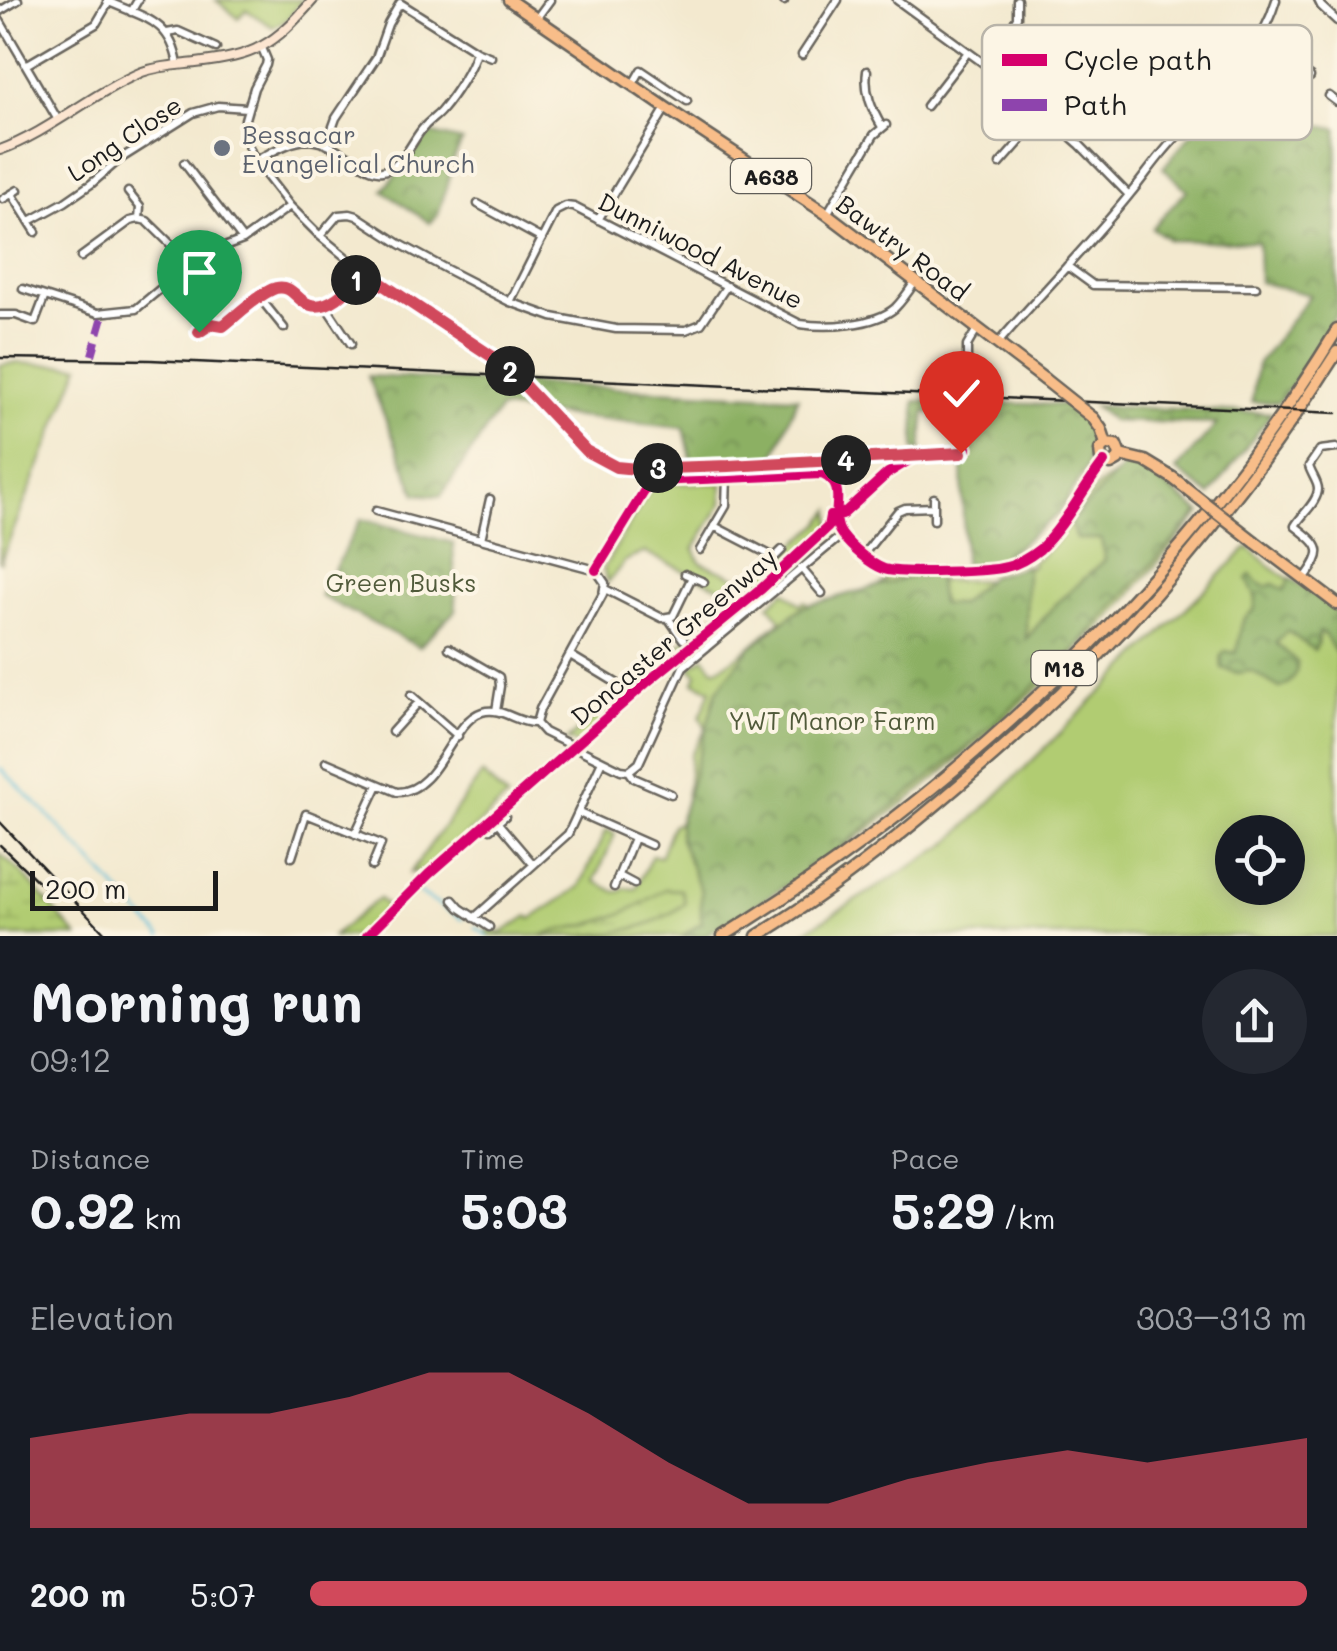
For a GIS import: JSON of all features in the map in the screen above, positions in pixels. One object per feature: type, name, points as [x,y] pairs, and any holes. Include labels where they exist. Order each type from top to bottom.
[{"type":"highway","name":"Bawtry Road","points":[[509,0],[828,214],[1093,418],[1106,444],[1116,445],[1120,455],[1145,461],[1172,478],[1337,604]]},
{"type":"highway","name":"M18","points":[[723,936],[851,849],[949,776],[1004,729],[1174,554],[1247,463],[1337,330]]},
{"type":"highway","name":"M18","points":[[757,936],[893,841],[1028,726],[1093,663],[1183,563],[1280,436],[1337,352]]},
{"type":"highway","points":[[1106,444],[1100,452],[1104,462],[1114,463],[1120,455]]},
{"type":"street","points":[[0,11],[18,0]]},
{"type":"street","points":[[131,12],[138,0]]},
{"type":"street","points":[[0,150],[144,71],[232,58],[262,48],[290,26],[313,0]]},
{"type":"street","points":[[536,18],[550,0]]},
{"type":"street","points":[[802,55],[838,0]]},
{"type":"street","points":[[897,0],[982,62]]},
{"type":"street","points":[[1012,25],[1017,0]]},
{"type":"street","points":[[1266,25],[1276,0]]},
{"type":"street","points":[[26,65],[96,24],[107,1],[163,28],[175,46],[178,65]]},
{"type":"street","points":[[327,142],[336,118],[376,58],[398,1],[476,52],[491,57]]},
{"type":"street","points":[[1316,3],[1336,18]]},
{"type":"street","points":[[0,21],[58,120]]},
{"type":"street","points":[[167,33],[178,31],[216,48]]},
{"type":"street","points":[[262,48],[266,66],[247,108],[245,138],[255,161],[290,206],[320,236],[364,272],[484,350]]},
{"type":"street","points":[[255,161],[304,140],[327,142],[369,169],[384,171],[398,163],[426,124],[441,111],[474,62],[476,52]]},
{"type":"street","points":[[926,106],[968,52]]},
{"type":"street","points":[[632,85],[640,70],[687,100]]},
{"type":"street","points":[[828,214],[874,135],[884,126],[871,104],[867,71]]},
{"type":"street","points":[[1330,96],[1337,102]]},
{"type":"street","name":"Long Close","points":[[30,221],[65,202],[120,159],[192,113],[218,106],[247,108]]},
{"type":"street","points":[[598,220],[666,108]]},
{"type":"street","points":[[1000,164],[1021,140]]},
{"type":"street","points":[[1073,140],[1130,195]]},
{"type":"street","points":[[997,344],[1174,140]]},
{"type":"street","points":[[184,163],[243,240]]},
{"type":"street","points":[[3,199],[15,192],[36,232]]},
{"type":"street","points":[[128,192],[140,207],[139,218]]},
{"type":"street","points":[[478,204],[542,239]]},
{"type":"street","points":[[23,289],[98,313],[136,309],[190,263],[243,240],[290,206]]},
{"type":"street","name":"Dunniwood Avenue","points":[[510,302],[556,211],[566,206],[788,319],[814,326],[884,316],[916,281]]},
{"type":"street","points":[[320,236],[338,216],[357,216],[410,250],[510,302],[552,317],[616,329],[686,330],[701,324],[726,286]]},
{"type":"street","points":[[82,257],[139,218],[150,223],[190,263]]},
{"type":"street","points":[[1067,266],[1093,284],[1256,287]]},
{"type":"street","points":[[199,332],[211,324],[223,326],[273,289],[292,291],[310,305],[325,305],[364,272]]},
{"type":"street","points":[[0,315],[16,315],[33,327],[44,296]]},
{"type":"street","points":[[260,298],[284,328]]},
{"type":"street","points":[[325,305],[351,344]]},
{"type":"street","points":[[967,448],[966,346],[978,328]]},
{"type":"street","points":[[1304,580],[1320,556],[1316,542],[1296,526],[1318,492],[1310,466],[1320,450],[1336,448]]},
{"type":"street","points":[[596,570],[648,485],[659,480],[822,474],[836,486],[836,520],[842,535],[879,567],[895,571],[971,571],[1008,567],[1040,549],[1104,462]]},
{"type":"street","points":[[700,550],[726,506],[727,477]]},
{"type":"street","points":[[482,538],[490,500]]},
{"type":"street","points":[[863,555],[898,511],[934,503],[934,520]]},
{"type":"street","points":[[376,511],[596,570],[602,577],[605,589],[540,708],[536,723]]},
{"type":"street","points":[[714,526],[774,557]]},
{"type":"street","points":[[536,723],[544,732],[629,771],[639,763],[682,667],[842,535]]},
{"type":"street","points":[[766,564],[782,550]]},
{"type":"street","points":[[800,568],[822,594]]},
{"type":"street","points":[[605,589],[669,618],[689,576],[704,582]]},
{"type":"street","points":[[669,618],[683,639]]},
{"type":"street","points":[[450,648],[499,677],[496,711]]},
{"type":"street","points":[[570,655],[624,687]]},
{"type":"street","points":[[611,698],[632,681]]},
{"type":"street","points":[[410,695],[458,736]]},
{"type":"street","points":[[392,732],[419,702]]},
{"type":"street","points":[[326,762],[397,792],[415,789],[473,717],[496,711],[528,724],[536,723]]},
{"type":"street","points":[[474,918],[568,834],[602,761]]},
{"type":"street","points":[[629,771],[634,778],[671,794]]},
{"type":"street","points":[[662,790],[666,780]]},
{"type":"street","points":[[355,834],[378,785]]},
{"type":"street","points":[[579,813],[651,845]]},
{"type":"street","points":[[292,856],[306,814],[380,844],[372,866]]},
{"type":"street","points":[[490,830],[505,816]]},
{"type":"street","points":[[498,823],[533,864]]},
{"type":"street","points":[[614,887],[634,838]]},
{"type":"street","points":[[619,876],[634,884]]},
{"type":"street","points":[[453,900],[489,927]]},
{"type":"green space","points":[[216,0],[303,0],[287,19],[273,27],[246,10],[238,18]]},
{"type":"green space","points":[[1312,124],[1337,128],[1337,314],[1278,403],[1252,402],[1257,365],[1310,295],[1259,282],[1258,242],[1169,240],[1152,228],[1187,190],[1163,168],[1186,140],[1312,140]]},
{"type":"green space","points":[[429,133],[462,141],[449,169],[438,215],[430,223],[383,191]]},
{"type":"green space","points":[[0,365],[80,366],[0,563]]},
{"type":"green space","points":[[368,376],[798,397],[775,455],[777,460],[692,463],[684,428],[500,409],[441,496],[416,494]]},
{"type":"green space","points":[[915,401],[1068,405],[1091,426],[1087,467],[1058,514],[995,564],[964,565],[962,462],[972,452],[971,415],[925,412],[921,451],[915,450]]},
{"type":"green space","points":[[1094,406],[1272,413],[1210,495],[1176,470],[1217,424],[1112,421]]},
{"type":"green space","name":"YWT Manor Farm","points":[[1130,460],[1199,512],[1071,653],[963,751],[809,872],[704,936],[682,936],[701,923],[701,891],[680,839],[679,824],[717,690],[751,647],[802,607],[910,577],[937,575],[941,604],[960,604],[991,576],[1027,566],[1026,639],[1056,604],[1105,560],[1101,539],[1076,539],[1070,522]]},
{"type":"green space","name":"YWT Manor Farm","points":[[1133,469],[1150,472],[1201,513],[1114,614],[1052,676],[920,791],[832,857],[698,936],[486,934],[488,930],[502,933],[528,916],[531,919],[577,889],[606,830],[615,834],[595,881],[616,892],[636,889],[652,855],[660,857],[673,824],[678,823],[686,800],[691,755],[706,728],[700,717],[711,690],[694,682],[697,674],[690,668],[704,657],[717,669],[740,655],[781,620],[769,605],[785,591],[800,604],[805,601],[810,606],[876,589],[888,577],[992,580],[1027,565],[1030,568],[1099,485]]},
{"type":"green space","points":[[722,483],[722,503],[694,549],[700,562],[753,584],[831,510],[831,534],[583,746],[567,740],[724,608],[732,593],[644,552],[625,561],[608,582],[603,569],[650,489],[660,484]]},
{"type":"green space","name":"Green Busks","points":[[361,519],[453,543],[456,610],[419,647],[320,596]]},
{"type":"green space","points":[[1248,547],[1337,612],[1337,936],[797,936],[948,844]]},
{"type":"green space","points":[[1250,575],[1260,584],[1273,584],[1284,590],[1290,578],[1337,612],[1337,654],[1322,632],[1314,650],[1287,631],[1276,643],[1297,662],[1297,667],[1284,686],[1280,688],[1251,671],[1238,673],[1222,668],[1221,656],[1225,651],[1236,653],[1244,619],[1254,611],[1256,598],[1247,579]]},
{"type":"green space","points":[[482,774],[507,798],[430,869],[410,873]]},
{"type":"green space","points":[[0,854],[23,874],[77,936],[0,936]]},
{"type":"green space","points":[[665,889],[681,890],[685,903],[653,922],[617,932],[541,936],[611,918]]},
{"type":"green space","points":[[379,898],[389,909],[363,936],[333,936]]},
{"type":"waterway","points":[[0,768],[161,936]]},
{"type":"waterway","points":[[419,893],[462,919]]},
{"type":"waterway","points":[[475,927],[488,936]]},
{"type":"railway","points":[[0,358],[150,360],[1337,413]]},
{"type":"railway","points":[[0,822],[108,936]]},
{"type":"railway","points":[[0,845],[49,892]]},
{"type":"marked path","points":[[92,355],[104,313]]},
{"type":"cycle path","points":[[483,351],[505,365],[586,451],[616,467],[673,468]]},
{"type":"cycle path","points":[[802,462],[961,453],[967,448]]},
{"type":"cycle path","name":"Doncaster Greenway","points":[[367,936],[429,874],[646,683],[760,590],[828,527],[830,516],[842,515],[888,473],[916,456]]},
{"type":"cycle path","points":[[596,570],[654,481],[822,474],[836,486],[836,519],[842,535],[879,567],[925,572],[1006,567],[1040,549],[1104,462]]},
{"type":"place","name":"Bessacar Evangelical Church","points":[[222,148]]},
{"type":"route","points":[[199,332],[211,324],[223,326],[273,289],[288,289],[310,305],[325,305],[364,272],[505,365],[586,451],[616,467],[729,466],[961,453]]}]
